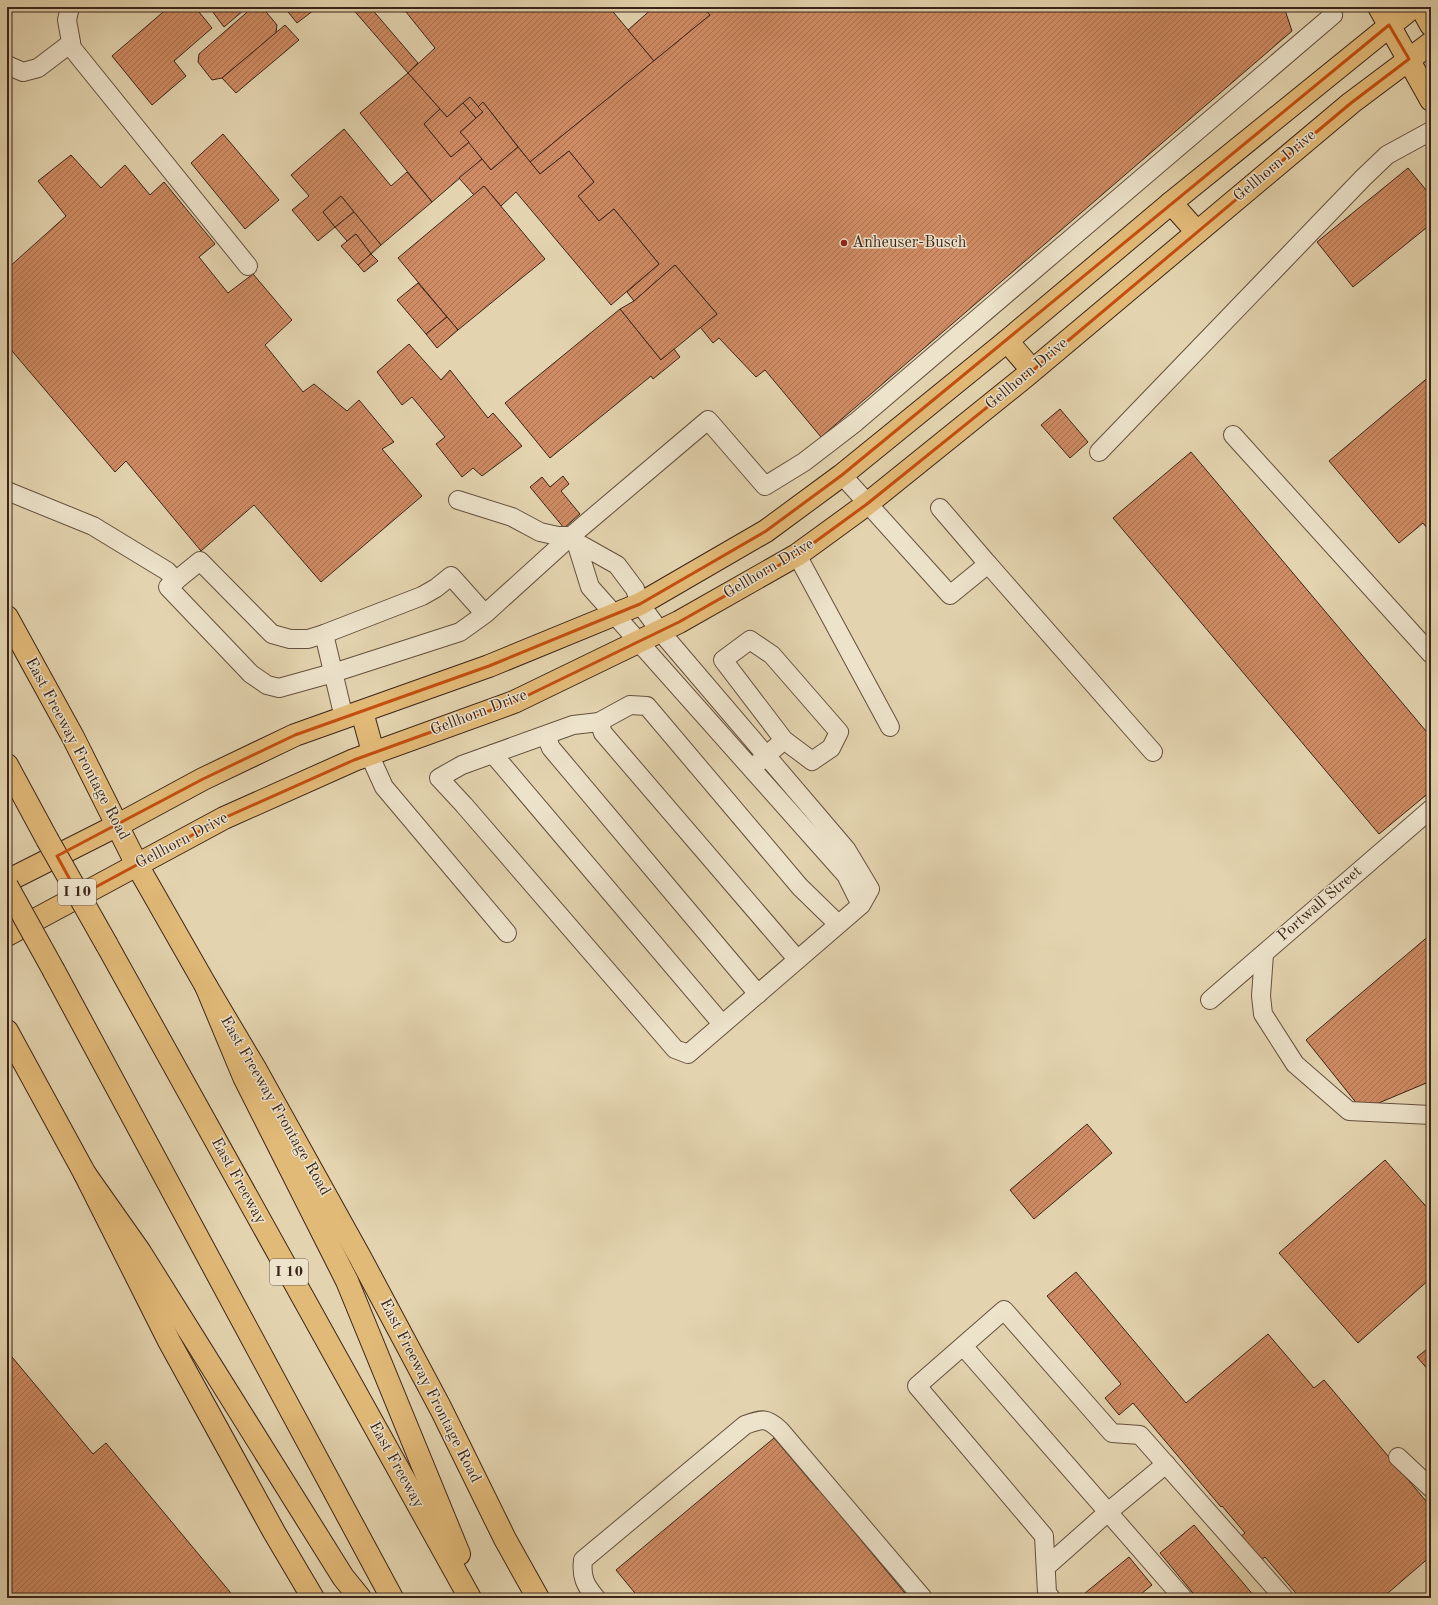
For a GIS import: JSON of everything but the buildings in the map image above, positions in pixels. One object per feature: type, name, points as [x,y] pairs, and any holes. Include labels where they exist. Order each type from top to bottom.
[{"type":"main road","points":[[7,881],[118,825],[203,779],[295,735],[489,666],[616,616],[640,604],[766,531],[842,475],[1007,341],[1171,203],[1384,16],[1413,7]]},
{"type":"main road","points":[[1421,7],[1431,25]]},
{"type":"main road","points":[[1384,16],[1431,100]]},
{"type":"main road","name":"Gellhorn Drive","points":[[7,935],[224,818],[371,753],[514,702],[680,622],[797,555],[867,504],[1032,370],[1351,102],[1431,43]]},
{"type":"main road","points":[[1171,203],[1197,232]]},
{"type":"main road","points":[[1007,341],[1032,370]]},
{"type":"main road","name":"East Freeway Frontage Road","points":[[7,616],[138,865],[206,986],[256,1070],[360,1258],[441,1409],[505,1538],[538,1598]]},
{"type":"main road","points":[[353,715],[371,753]]},
{"type":"main road","name":"East Freeway","points":[[7,765],[470,1598]]},
{"type":"main road","points":[[7,886],[392,1598]]},
{"type":"main road","points":[[206,986],[244,1077],[346,1280],[478,1598]]},
{"type":"main road","points":[[7,1031],[85,1174],[169,1341],[274,1532],[313,1598]]},
{"type":"main road","points":[[85,1174],[140,1252],[343,1577],[360,1598]]},
{"type":"street","points":[[70,7],[67,20],[72,48],[248,266]]},
{"type":"street","points":[[485,614],[451,576],[436,588],[422,596],[324,634],[308,639],[290,639],[272,634],[200,561],[168,587],[251,674],[267,685],[279,688],[333,674],[460,632],[485,614],[574,539],[708,420],[764,486],[804,462],[856,422],[1333,15],[1330,7]]},
{"type":"street","points":[[7,65],[23,72],[38,68],[71,44]]},
{"type":"street","points":[[1099,452],[1363,178],[1387,156],[1431,131]]},
{"type":"street","points":[[1233,435],[1431,654]]},
{"type":"street","points":[[842,475],[950,595],[988,564]]},
{"type":"street","points":[[7,491],[93,526],[167,571],[176,580]]},
{"type":"street","points":[[458,500],[512,517],[540,532],[574,539],[618,565],[635,589],[640,604],[660,631],[846,849],[870,889],[860,905],[688,1054],[675,1049],[464,805],[438,778],[462,765],[573,725],[600,722],[630,705],[647,706],[800,887],[838,924]]},
{"type":"street","points":[[940,508],[1153,752]]},
{"type":"street","points":[[574,539],[590,587],[680,689],[747,772],[846,875],[860,905]]},
{"type":"street","points":[[797,555],[890,727]]},
{"type":"street","points":[[324,634],[333,674],[353,715]]},
{"type":"street","points":[[750,640],[772,655],[839,732],[831,748],[812,761],[784,740],[723,660],[750,640]]},
{"type":"street","points":[[600,722],[603,734],[798,959]]},
{"type":"street","points":[[546,736],[551,748],[758,994]]},
{"type":"street","points":[[747,772],[784,740]]},
{"type":"street","points":[[371,753],[384,788],[507,933]]},
{"type":"street","points":[[493,754],[722,1024]]},
{"type":"street","name":"Portwall Street","points":[[1210,1000],[1431,809]]},
{"type":"street","points":[[1264,954],[1261,996],[1263,1014],[1295,1064],[1349,1111],[1431,1115]]},
{"type":"street","points":[[1051,1598],[1047,1593],[1044,1536],[917,1386],[1004,1310],[1112,1433],[1140,1435],[1284,1598]]},
{"type":"street","points":[[963,1346],[1183,1598]]},
{"type":"street","points":[[596,1598],[586,1584],[582,1573],[583,1560],[745,1425],[761,1419],[771,1422],[780,1430],[923,1598]]},
{"type":"street","points":[[1398,1457],[1431,1488]]},
{"type":"street","points":[[1046,1567],[1108,1512],[1166,1464]]},
{"type":"highlighted area","points":[[1389,25],[1409,59],[1351,103],[1026,376],[867,504],[797,555],[679,622],[514,702],[354,760],[224,818],[79,896],[57,856],[203,779],[295,735],[489,666],[640,604],[766,531],[842,475]]},
{"type":"place","name":"Anheuser-Busch","points":[[844,243]]}]
